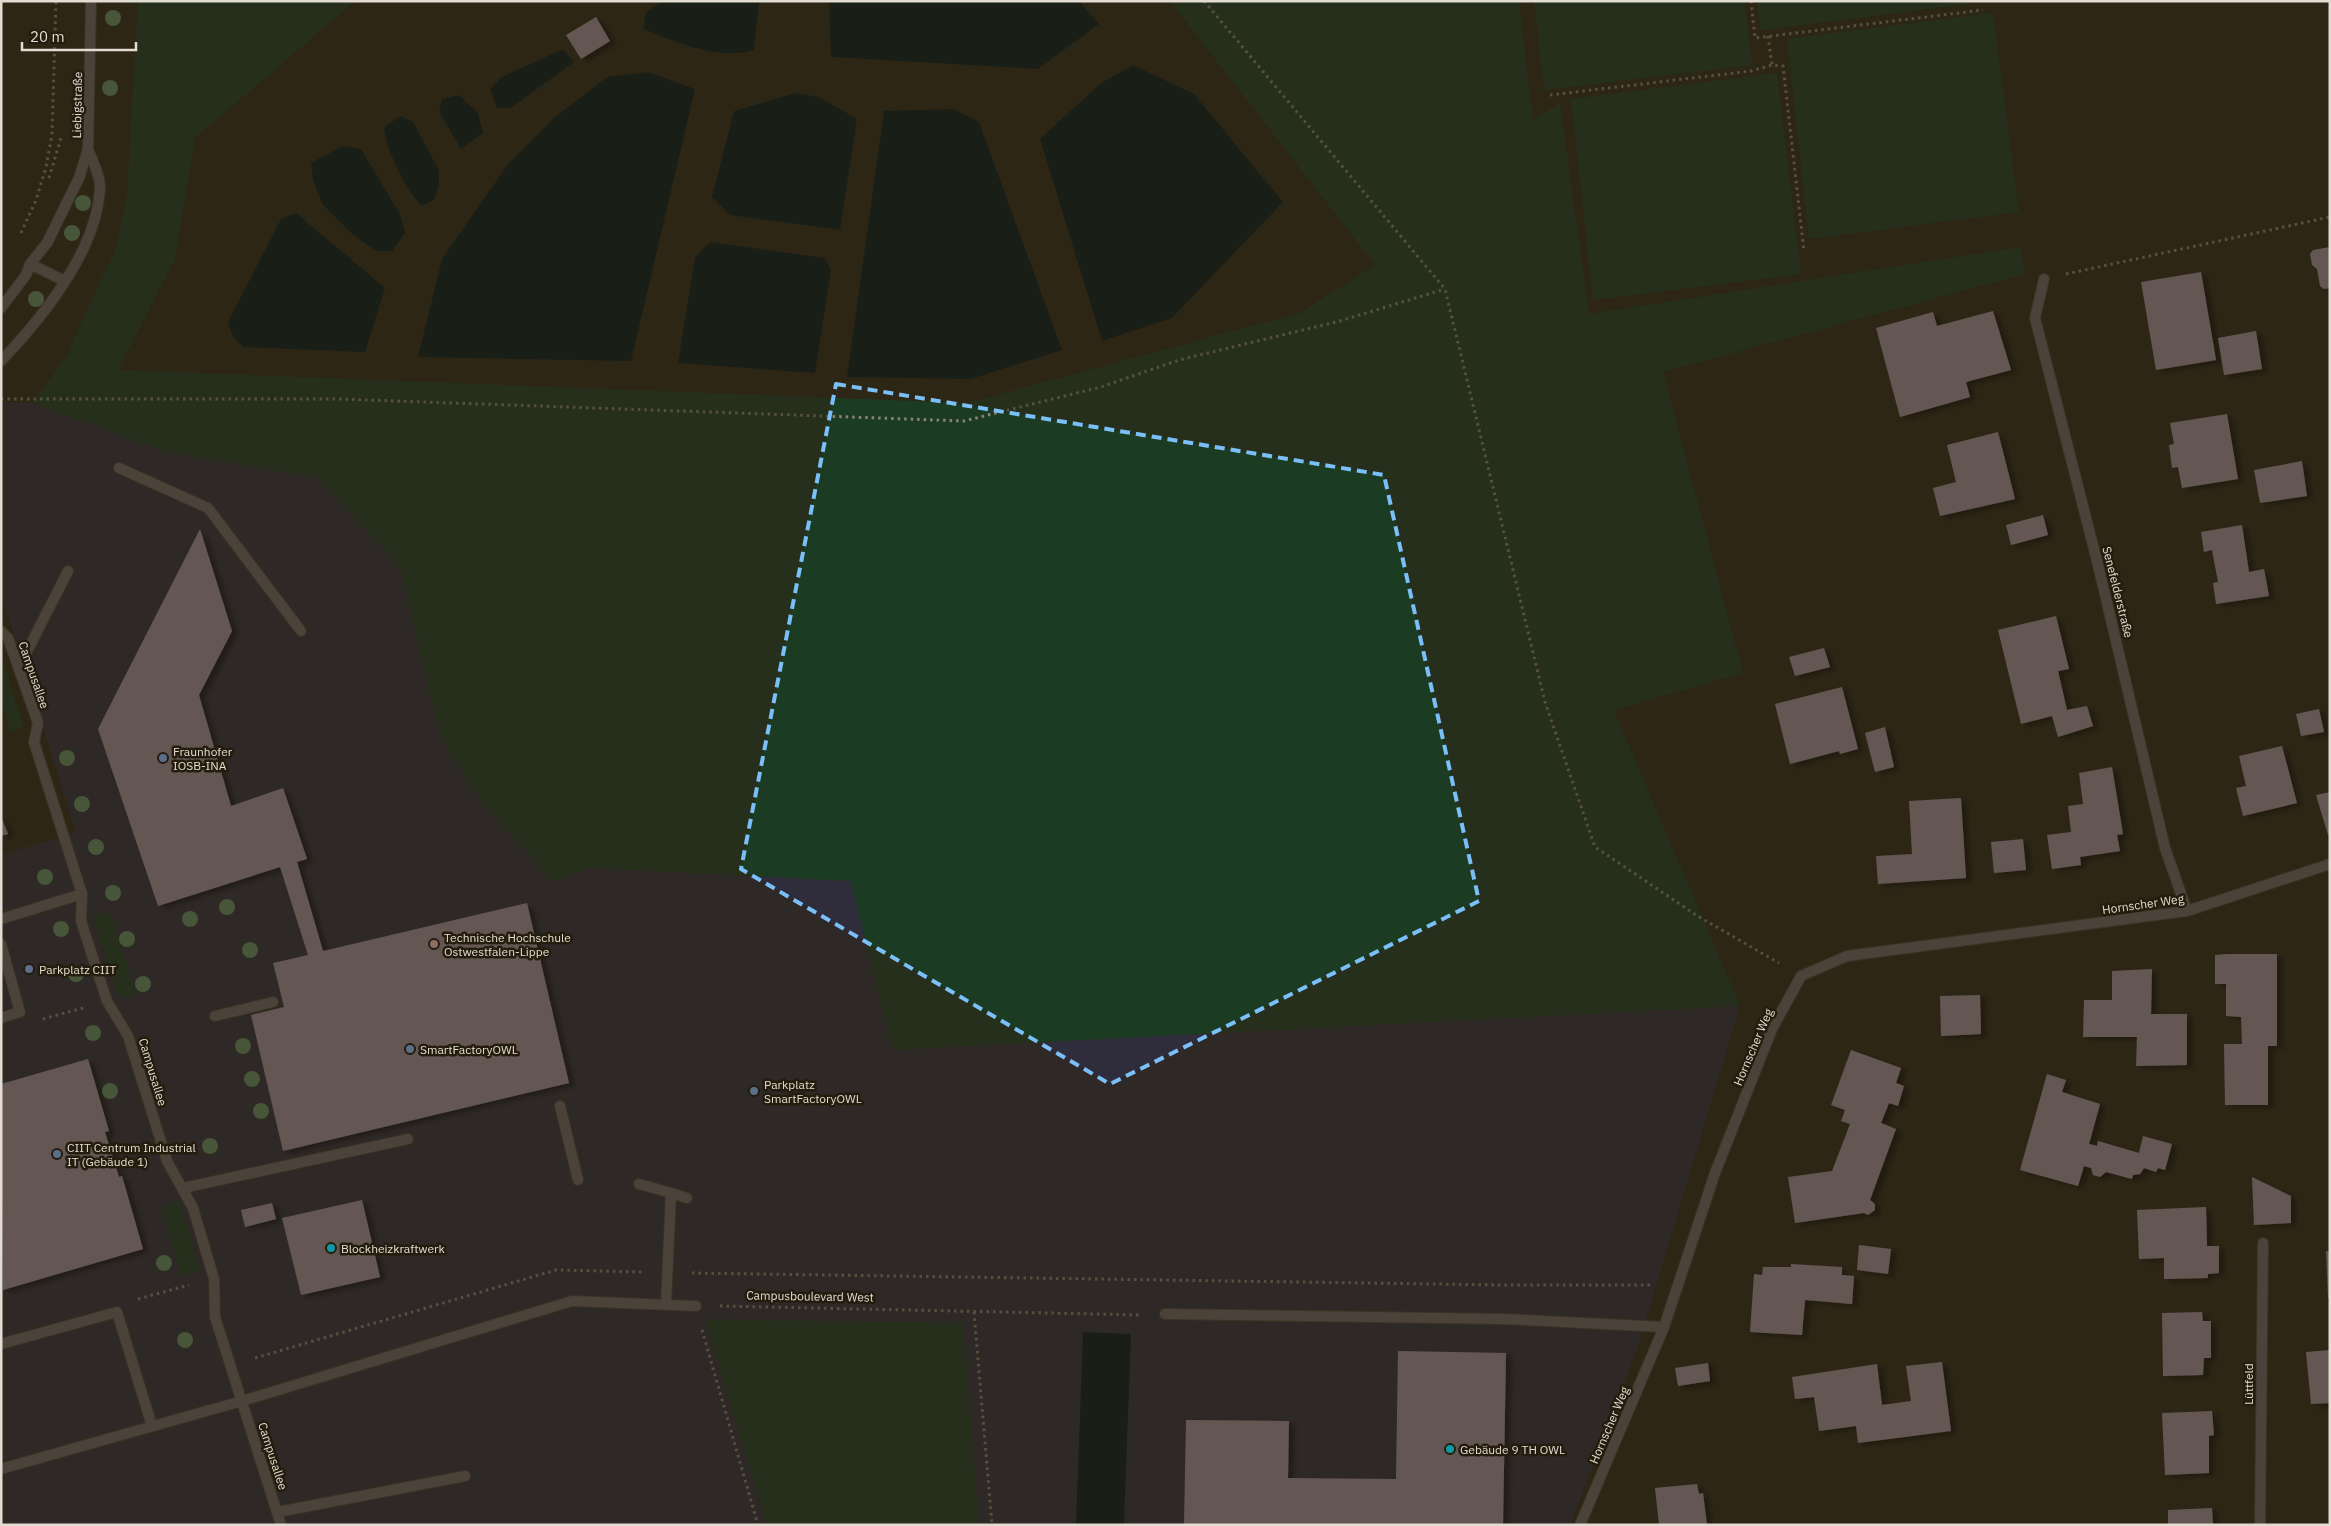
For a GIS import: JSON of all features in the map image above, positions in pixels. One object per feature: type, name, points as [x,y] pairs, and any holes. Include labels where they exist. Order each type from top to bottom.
[{"type":"street","name":"Liebigstraße","points":[[1,308],[26,276],[30,264],[48,243],[79,178],[88,149],[91,1]]},
{"type":"street","name":"Liebigstraße","points":[[1,361],[35,324],[65,282],[92,227],[100,184],[88,149]]},
{"type":"street","points":[[30,264],[65,282]]},
{"type":"street","name":"Senefelderstraße","points":[[2044,279],[2035,318],[2098,565],[2165,848],[2187,911]]},
{"type":"street","points":[[118,468],[208,508],[301,630]]},
{"type":"street","points":[[19,667],[68,571]]},
{"type":"street","name":"Campusallee","points":[[1,631],[8,638],[38,723],[34,742],[82,894],[80,921],[107,1001],[128,1036],[167,1161],[194,1208],[214,1279],[215,1317],[281,1525]]},
{"type":"street","name":"Hornscher Weg","points":[[1580,1525],[1664,1327],[1715,1173],[1743,1101],[1772,1029],[1801,976],[1847,956],[2187,911],[2330,864]]},
{"type":"street","points":[[1,920],[82,894]]},
{"type":"street","points":[[1,944],[20,1012],[1,1018]]},
{"type":"street","points":[[215,1016],[273,1002]]},
{"type":"street","points":[[560,1106],[578,1180]]},
{"type":"street","points":[[183,1188],[408,1139]]},
{"type":"street","points":[[639,1184],[687,1198]]},
{"type":"street","points":[[666,1304],[670,1193]]},
{"type":"street","name":"Lüttfeld","points":[[2260,1525],[2260,1337],[2263,1243]]},
{"type":"street","points":[[1,1469],[242,1401],[572,1301],[695,1306]]},
{"type":"street","points":[[1,1344],[117,1312],[152,1426]]},
{"type":"street","points":[[1165,1314],[1504,1319],[1664,1327]]},
{"type":"street","points":[[278,1512],[465,1476]]},
{"type":"path","points":[[16,241],[36,200],[46,168],[52,136],[56,1]]},
{"type":"path","points":[[1204,1],[1445,289],[1544,702],[1595,848],[1696,915],[1801,976]]},
{"type":"path","points":[[1751,1],[1755,38],[1983,10]]},
{"type":"path","points":[[1768,36],[1772,64]]},
{"type":"path","points":[[1550,95],[1751,71],[1772,64],[1783,66],[1804,251]]},
{"type":"path","points":[[47,184],[61,139],[61,129]]},
{"type":"path","points":[[2044,279],[2330,216]]},
{"type":"path","points":[[1,399],[339,399],[964,421],[1101,387],[1178,360],[1340,321],[1445,289]]},
{"type":"path","points":[[20,1012],[39,1020],[107,1001]]},
{"type":"path","points":[[231,1365],[556,1270],[1501,1285],[1679,1284]]},
{"type":"path","points":[[117,1312],[141,1297],[214,1279]]},
{"type":"path","points":[[695,1306],[758,1525]]},
{"type":"path","name":"Campusboulevard West","points":[[695,1306],[1047,1314],[1165,1314]]},
{"type":"path","points":[[974,1312],[992,1525]]},
{"type":"highlighted area","points":[[836,384],[1384,475],[1479,901],[1110,1084],[741,869]]},
{"type":"shaded area","name":"Technische Hochschule Ostwestfalen-Lippe","points":[[1,402],[33,403],[163,451],[318,478],[400,567],[441,739],[483,803],[553,881],[590,868],[851,881],[893,1050],[1740,1006],[1638,1346],[1570,1525],[1,1525],[1,855],[76,832],[1,594]]},
{"type":"green space","points":[[138,1],[355,1],[195,138],[175,259],[118,370],[967,403],[1300,313],[1375,265],[1170,1],[1519,1],[1533,120],[1560,103],[1589,314],[2021,247],[2025,274],[1663,372],[1743,673],[1614,710],[1740,1006],[892,1050],[851,881],[590,868],[553,882],[483,803],[441,739],[400,567],[318,478],[163,451],[33,403],[66,356],[116,248],[127,194]]},
{"type":"green space","points":[[1534,1],[1745,1],[1752,65],[1544,90]]},
{"type":"green space","points":[[1757,1],[1967,1],[1968,4],[1760,30]]},
{"type":"green space","points":[[1993,13],[2019,212],[1809,239],[1787,39]]},
{"type":"green space","points":[[1777,73],[1801,274],[1593,300],[1571,99]]},
{"type":"green space","points":[[1,656],[24,727],[11,732],[1,703]]},
{"type":"green space","points":[[110,912],[136,993],[119,998],[93,917]]},
{"type":"green space","points":[[179,1201],[201,1271],[181,1276],[161,1207]]},
{"type":"green space","points":[[705,1319],[963,1323],[979,1525],[767,1525]]},
{"type":"water","points":[[664,1],[759,1],[754,50],[740,53],[712,52],[643,29],[646,12]]},
{"type":"water","points":[[829,1],[1079,1],[1099,24],[1038,69],[831,57]]},
{"type":"water","points":[[563,49],[574,62],[511,108],[497,108],[490,89],[502,77]]},
{"type":"water","points":[[1133,65],[1194,94],[1283,202],[1172,318],[1102,341],[1040,139],[1101,83]]},
{"type":"water","points":[[648,72],[695,89],[631,361],[418,357],[442,259],[508,164],[555,117],[607,77]]},
{"type":"water","points":[[796,93],[819,97],[857,119],[840,230],[730,215],[712,197],[734,111]]},
{"type":"water","points":[[459,95],[478,113],[483,133],[461,149],[439,112],[442,99]]},
{"type":"water","points":[[953,109],[979,122],[1062,350],[971,379],[847,377],[884,111]]},
{"type":"water","points":[[400,116],[413,122],[439,170],[439,184],[434,200],[422,206],[403,180],[393,159],[386,137],[384,128]]},
{"type":"water","points":[[343,146],[361,149],[400,214],[405,233],[392,251],[376,251],[353,235],[322,204],[313,180],[311,163]]},
{"type":"water","points":[[296,213],[385,288],[365,352],[243,347],[232,335],[228,322],[281,219]]},
{"type":"water","points":[[710,242],[825,258],[831,270],[815,373],[678,363],[695,257]]},
{"type":"water","points":[[1083,1332],[1131,1334],[1124,1525],[1076,1525]]},
{"type":"building","points":[[596,17],[610,41],[581,59],[566,35]]},
{"type":"building","points":[[2330,247],[2330,288],[2324,289],[2320,286],[2317,269],[2312,265],[2310,254],[2313,250]]},
{"type":"building","points":[[2201,272],[2216,360],[2156,370],[2141,282]]},
{"type":"building","points":[[1993,311],[2011,370],[1966,382],[1970,397],[1900,417],[1876,328],[1933,312],[1937,326]]},
{"type":"building","points":[[2256,331],[2262,369],[2224,375],[2218,338]]},
{"type":"building","points":[[2227,414],[2238,479],[2182,488],[2178,467],[2172,468],[2169,445],[2174,444],[2170,423]]},
{"type":"building","points":[[1998,432],[2015,499],[1940,516],[1933,488],[1956,482],[1947,445]]},
{"type":"building","points":[[2302,461],[2307,496],[2260,503],[2254,470]]},
{"type":"building","points":[[2043,515],[2048,535],[2011,545],[2006,525]]},
{"type":"building","points":[[2242,525],[2249,572],[2264,569],[2269,596],[2216,604],[2213,583],[2218,582],[2212,550],[2204,552],[2201,532]]},
{"type":"building","points":[[200,529],[232,631],[199,695],[231,806],[283,788],[307,859],[297,862],[323,951],[527,903],[569,1083],[283,1151],[251,1015],[284,1007],[273,963],[308,955],[280,867],[158,906],[98,729]]},
{"type":"building","points":[[2056,616],[2069,669],[2058,671],[2067,710],[2087,706],[2093,726],[2058,737],[2052,716],[2021,724],[1998,630]]},
{"type":"building","points":[[1824,648],[1830,667],[1795,676],[1789,657]]},
{"type":"building","points":[[1842,687],[1858,749],[1840,754],[1839,751],[1790,764],[1775,704]]},
{"type":"building","points":[[2319,709],[2324,732],[2301,736],[2296,714]]},
{"type":"building","points":[[1885,727],[1894,767],[1875,772],[1865,733]]},
{"type":"building","points":[[2282,746],[2297,803],[2243,816],[2236,788],[2246,786],[2239,756]]},
{"type":"building","points":[[2112,767],[2123,834],[2117,835],[2120,851],[2080,857],[2081,865],[2052,869],[2047,835],[2071,832],[2068,806],[2083,804],[2079,773]]},
{"type":"building","points":[[2330,792],[2330,834],[2328,835],[2316,795]]},
{"type":"building","points":[[1961,798],[1966,878],[1878,884],[1876,856],[1912,854],[1909,801]]},
{"type":"building","points":[[1,816],[8,834],[1,836]]},
{"type":"building","points":[[2023,839],[2026,870],[1994,873],[1991,842]]},
{"type":"building","points":[[2277,954],[2277,1046],[2268,1046],[2268,1105],[2225,1105],[2224,1044],[2242,1044],[2241,1017],[2226,1016],[2226,984],[2215,984],[2215,955]]},
{"type":"building","points":[[2152,969],[2151,1014],[2187,1014],[2187,1065],[2136,1066],[2137,1037],[2083,1037],[2084,1000],[2112,1000],[2112,971]]},
{"type":"building","points":[[1980,995],[1981,1034],[1941,1036],[1940,996]]},
{"type":"building","points":[[1851,1050],[1901,1068],[1896,1083],[1904,1086],[1898,1106],[1889,1103],[1881,1123],[1896,1129],[1870,1200],[1875,1204],[1875,1210],[1868,1215],[1864,1213],[1795,1223],[1788,1177],[1832,1171],[1850,1124],[1841,1121],[1845,1110],[1831,1105]]},
{"type":"building","name":"CIIT Centrum Industrial IT (Gebäude 1)","points":[[88,1059],[109,1131],[105,1132],[119,1177],[122,1176],[143,1249],[3,1290],[1,1084]]},
{"type":"building","points":[[2047,1074],[2066,1080],[2062,1092],[2100,1104],[2089,1144],[2097,1146],[2098,1141],[2139,1153],[2143,1136],[2172,1144],[2165,1170],[2158,1168],[2156,1172],[2144,1168],[2140,1174],[2133,1175],[2132,1179],[2106,1172],[2100,1177],[2093,1175],[2091,1168],[2084,1166],[2078,1186],[2020,1170]]},
{"type":"building","points":[[2252,1177],[2291,1196],[2291,1223],[2254,1225]]},
{"type":"building","name":"Blockheizkraftwerk","points":[[362,1200],[380,1277],[301,1295],[282,1218]]},
{"type":"building","points":[[272,1203],[276,1219],[245,1227],[241,1210]]},
{"type":"building","points":[[2206,1207],[2207,1246],[2219,1246],[2219,1273],[2208,1274],[2208,1278],[2164,1279],[2164,1258],[2139,1259],[2137,1210]]},
{"type":"building","points":[[1859,1245],[1891,1249],[1888,1274],[1857,1270]]},
{"type":"building","points":[[2326,1251],[2330,1251],[2330,1298],[2328,1298]]},
{"type":"building","points":[[1791,1264],[1842,1267],[1842,1275],[1854,1276],[1852,1304],[1805,1300],[1802,1335],[1750,1332],[1754,1274],[1762,1275],[1763,1267],[1791,1267]]},
{"type":"building","points":[[2202,1312],[2203,1321],[2211,1321],[2211,1358],[2204,1358],[2203,1375],[2163,1376],[2162,1313]]},
{"type":"building","points":[[2330,1350],[2330,1403],[2311,1404],[2306,1352]]},
{"type":"building","name":"Gebäude 9 TH OWL","points":[[1398,1351],[1506,1353],[1503,1525],[1184,1525],[1186,1420],[1289,1421],[1288,1478],[1396,1479]]},
{"type":"building","points":[[1942,1362],[1951,1431],[1858,1443],[1856,1426],[1819,1431],[1814,1397],[1795,1399],[1792,1377],[1877,1364],[1882,1405],[1911,1401],[1906,1366]]},
{"type":"building","points":[[1708,1363],[1710,1381],[1678,1386],[1675,1368]]},
{"type":"building","points":[[2212,1411],[2214,1435],[2209,1436],[2209,1473],[2165,1475],[2162,1413]]},
{"type":"building","points":[[1697,1484],[1699,1494],[1703,1493],[1707,1525],[1659,1525],[1655,1488]]},
{"type":"building","points":[[2212,1508],[2213,1525],[2168,1525],[2168,1510]]},
{"type":"place","name":"Fraunhofer IOSB-INA","points":[[163,758]]},
{"type":"place","name":"Technische Hochschule Ostwestfalen-Lippe","points":[[434,944]]},
{"type":"place","name":"Parkplatz CIIT","points":[[29,969]]},
{"type":"place","name":"SmartFactoryOWL","points":[[410,1049]]},
{"type":"place","name":"Parkplatz SmartFactoryOWL","points":[[754,1091]]},
{"type":"place","name":"CIIT Centrum Industrial IT (Gebäude 1)","points":[[57,1154]]},
{"type":"place","name":"Blockheizkraftwerk","points":[[331,1248]]},
{"type":"place","name":"Gebäude 9 TH OWL","points":[[1450,1449]]}]
